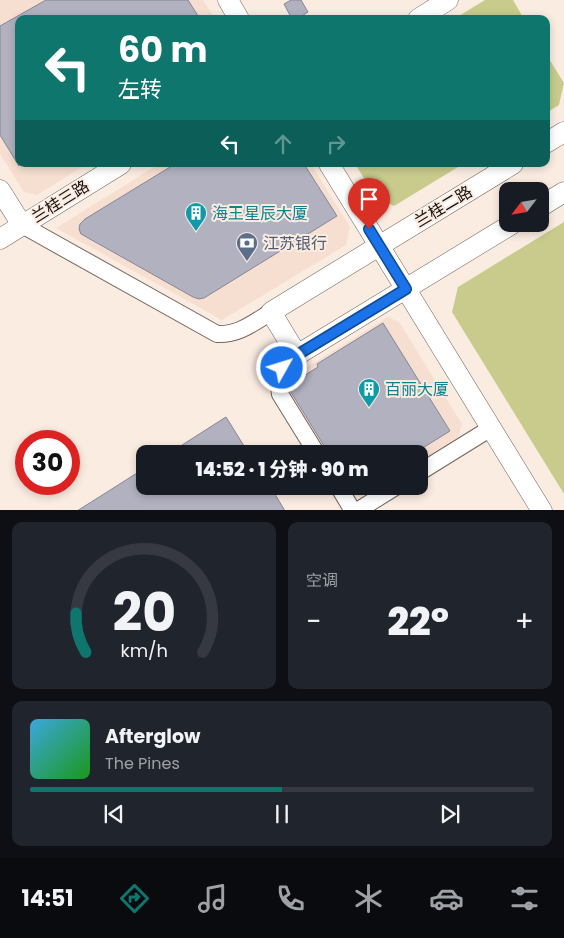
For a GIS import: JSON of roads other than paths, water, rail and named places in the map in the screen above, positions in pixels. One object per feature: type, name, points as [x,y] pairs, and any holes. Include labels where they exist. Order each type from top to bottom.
[{"type":"street","points":[[228,0],[237,15]]},
{"type":"street","points":[[424,15],[448,0]]},
{"type":"street","name":"兰桂三路","points":[[0,239],[115,167]]},
{"type":"street","points":[[330,167],[542,510]]},
{"type":"street","name":"兰桂二路","points":[[271,312],[508,167]]},
{"type":"street","points":[[0,190],[22,225],[217,334],[228,335],[238,332],[271,312],[297,355]]},
{"type":"street","points":[[549,201],[564,192]]},
{"type":"street","points":[[312,445],[280,394],[278,386],[282,368],[297,355],[499,232]]},
{"type":"street","points":[[428,467],[491,428]]},
{"type":"street","points":[[344,495],[353,510]]},
{"type":"street","points":[[358,510],[382,495]]},
{"type":"place","name":"海王星辰大厦","points":[[196,232]]},
{"type":"place","name":"江苏银行","points":[[247,262]]},
{"type":"place","name":"百丽大厦","points":[[369,408]]}]
